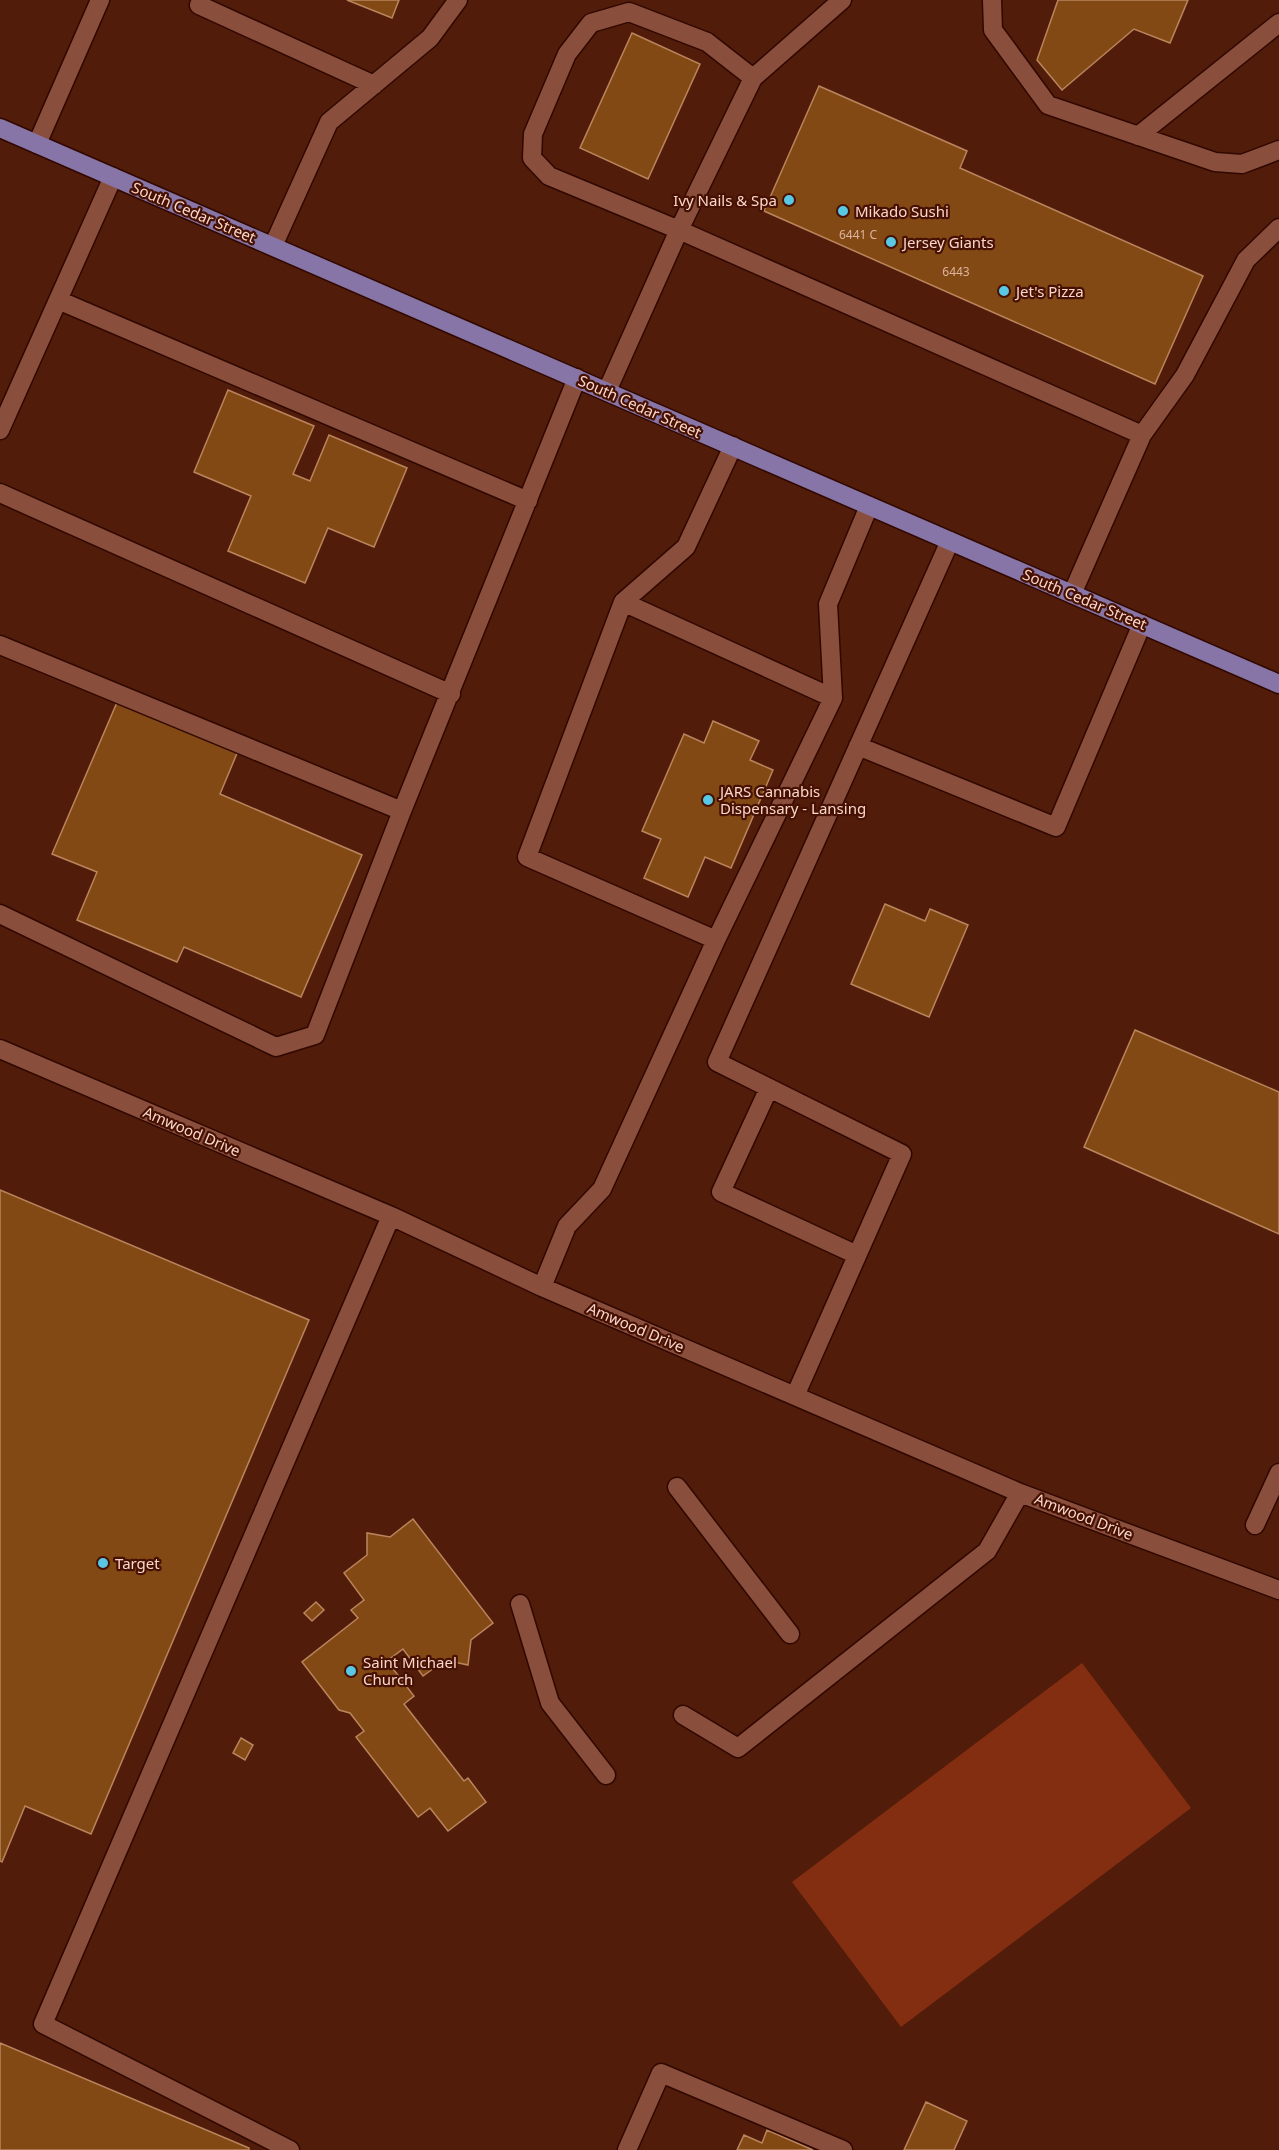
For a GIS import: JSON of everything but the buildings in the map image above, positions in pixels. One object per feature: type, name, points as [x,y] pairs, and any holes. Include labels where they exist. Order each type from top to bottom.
[{"type":"main road","name":"South Cedar Street","points":[[0,128],[1279,684]]},
{"type":"street","points":[[37,144],[100,0]]},
{"type":"street","points":[[273,246],[329,122],[430,38],[458,0]]},
{"type":"street","points":[[607,392],[679,230],[753,78],[842,0]]},
{"type":"street","points":[[992,0],[993,30],[1048,105],[1215,162],[1242,164],[1279,150]]},
{"type":"street","points":[[196,2],[374,85]]},
{"type":"street","points":[[753,78],[707,42],[628,12],[591,23],[567,54],[533,134],[532,158],[549,176],[679,230],[1142,435]]},
{"type":"street","points":[[1138,136],[1279,23]]},
{"type":"street","points":[[0,430],[113,177]]},
{"type":"street","points":[[1072,594],[1142,435],[1185,375],[1246,260],[1279,228]]},
{"type":"street","points":[[58,300],[528,501]]},
{"type":"street","points":[[0,914],[276,1047],[315,1035],[402,811],[577,378]]},
{"type":"street","points":[[716,940],[526,857],[623,603],[686,547],[733,446]]},
{"type":"street","points":[[0,493],[451,694]]},
{"type":"street","points":[[542,1287],[567,1226],[602,1189],[716,940],[833,698],[828,604],[869,506]]},
{"type":"street","points":[[795,1396],[902,1154],[717,1062],[950,541]]},
{"type":"street","points":[[623,603],[833,698]]},
{"type":"street","points":[[858,746],[1056,827],[1142,624]]},
{"type":"street","points":[[0,645],[402,811]]},
{"type":"street","name":"Amwood Drive","points":[[0,1049],[391,1216],[542,1287],[1020,1492],[1279,1590]]},
{"type":"street","points":[[769,1088],[721,1192],[857,1255]]},
{"type":"street","points":[[290,2150],[44,2024],[391,1216]]},
{"type":"street","points":[[1255,1526],[1279,1473]]},
{"type":"street","points":[[677,1487],[790,1634]]},
{"type":"street","points":[[683,1715],[738,1748],[987,1551],[1020,1492]]},
{"type":"street","points":[[519,1604],[550,1703],[606,1775]]},
{"type":"street","points":[[627,2150],[661,2073],[843,2150]]},
{"type":"shaded area","points":[[1082,1663],[1191,1808],[901,2027],[792,1882]]},
{"type":"place","name":"Ivy Nails & Spa","points":[[789,200]]},
{"type":"place","name":"Mikado Sushi","points":[[843,211]]},
{"type":"place","name":"Jersey Giants","points":[[891,242]]},
{"type":"place","name":"Jet's Pizza","points":[[1004,291]]},
{"type":"place","name":"JARS Cannabis Dispensary - Lansing","points":[[708,800]]},
{"type":"place","name":"Target","points":[[103,1563]]},
{"type":"place","name":"Saint Michael Church","points":[[351,1671]]}]
